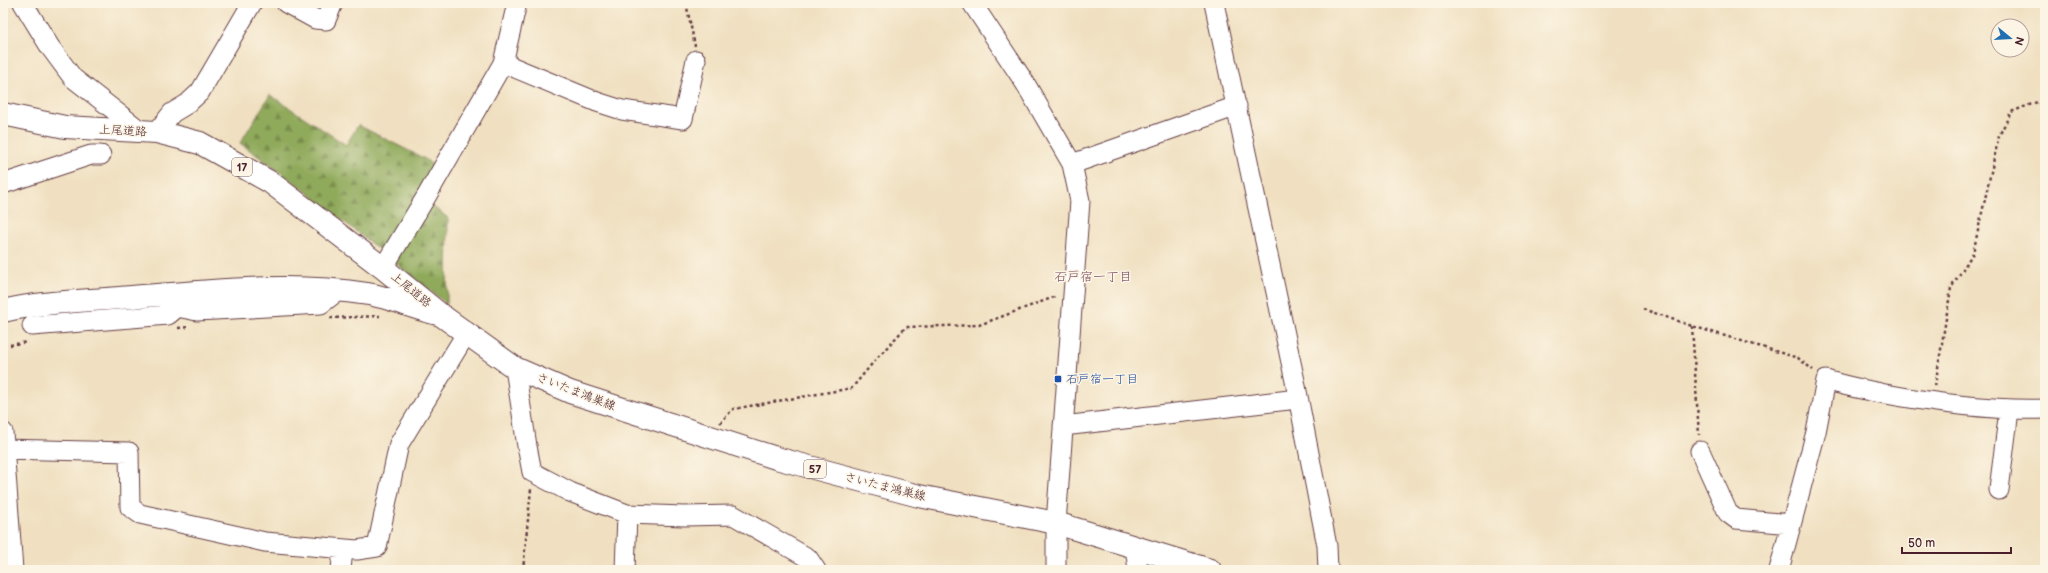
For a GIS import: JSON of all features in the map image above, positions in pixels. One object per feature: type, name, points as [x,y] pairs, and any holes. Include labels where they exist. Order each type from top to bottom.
[{"type":"main road","name":"上尾道路","points":[[3,114],[65,127],[150,132],[200,143],[270,182],[383,268],[441,315]]},
{"type":"main road","name":"上尾道路","points":[[3,311],[27,306],[160,295],[278,289],[338,291],[370,295],[441,315]]},
{"type":"main road","name":"さいたま鴻巣線","points":[[441,315],[515,368],[570,392],[776,458],[919,496],[1056,522],[1210,570]]},
{"type":"street","points":[[23,3],[50,47],[73,78],[150,132],[172,113],[187,104],[200,92],[252,3]]},
{"type":"street","points":[[286,3],[315,19],[326,20],[333,3]]},
{"type":"street","points":[[383,268],[426,197],[503,62],[517,3]]},
{"type":"street","points":[[972,3],[1025,83],[1072,164],[1080,201],[1056,522],[1056,570]]},
{"type":"street","points":[[1214,3],[1298,399],[1327,546],[1328,570]]},
{"type":"street","points":[[503,62],[597,102],[622,110],[683,119],[696,60]]},
{"type":"street","points":[[1072,164],[1237,106]]},
{"type":"street","points":[[3,184],[91,155],[101,155]]},
{"type":"street","points":[[160,295],[190,311],[197,311],[321,304],[338,291]]},
{"type":"street","points":[[32,326],[168,315],[179,306]]},
{"type":"street","points":[[13,570],[4,440],[129,452],[130,507],[140,514],[265,542],[357,550],[377,547],[399,444],[466,334]]},
{"type":"street","points":[[515,368],[532,472],[570,492],[627,514],[684,516],[733,515],[808,558],[816,570]]},
{"type":"street","points":[[1779,570],[1790,524],[1816,432],[1826,380],[1874,391],[1932,401],[2009,410],[2045,409]]},
{"type":"street","points":[[1063,426],[1298,399]]},
{"type":"street","points":[[1998,490],[2009,410]]},
{"type":"street","points":[[1700,451],[1728,513],[1736,519],[1790,524]]},
{"type":"street","points":[[626,570],[627,514]]},
{"type":"street","points":[[1134,547],[1138,570]]},
{"type":"street","points":[[341,570],[343,549]]},
{"type":"path","points":[[686,3],[695,42],[696,60]]},
{"type":"path","points":[[1932,401],[1951,288],[1973,253],[1999,136],[2011,112],[2037,102],[2045,104]]},
{"type":"path","points":[[716,439],[720,423],[733,409],[852,388],[876,359],[906,327],[979,325],[1074,290]]},
{"type":"path","points":[[1642,309],[1692,326],[1798,358],[1826,380]]},
{"type":"path","points":[[1692,326],[1700,451]]},
{"type":"path","points":[[523,570],[532,472]]},
{"type":"green space","points":[[270,95],[346,145],[358,125],[425,159],[436,168],[420,197],[448,218],[447,304],[303,189],[240,143]]},
{"type":"place","name":"石戸宿一丁目","points":[[1058,379]]},
{"type":"district","name":"石戸宿一丁目","points":[[1093,277]]}]
